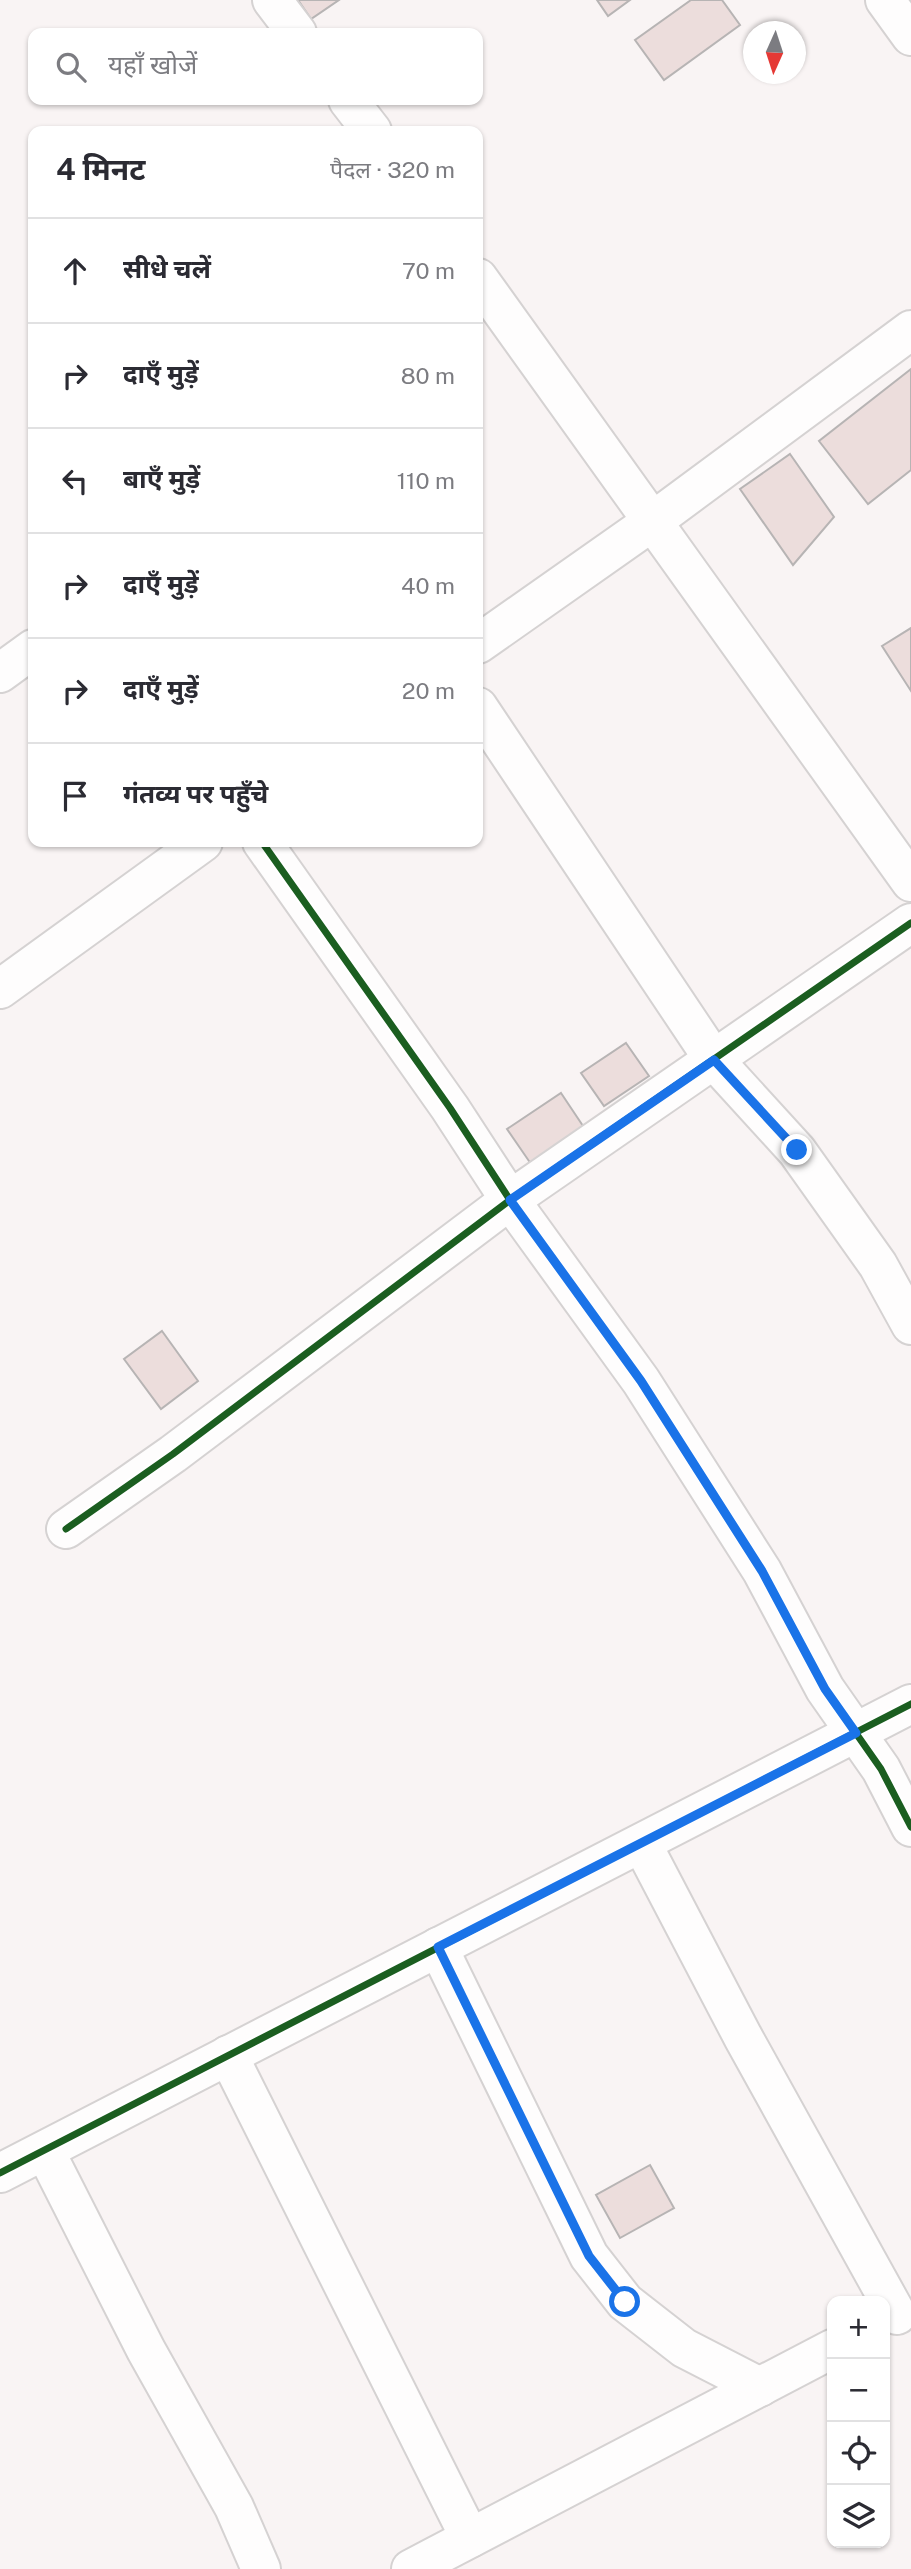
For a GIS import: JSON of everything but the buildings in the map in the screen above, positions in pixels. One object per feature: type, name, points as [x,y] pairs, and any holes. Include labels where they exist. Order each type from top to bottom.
[{"type":"street","points":[[272,0],[293,28]]},
{"type":"street","points":[[884,0],[911,36]]},
{"type":"street","points":[[352,105],[368,126]]},
{"type":"street","points":[[483,297],[490,324],[653,521],[911,882]]},
{"type":"street","points":[[483,640],[653,521],[911,330]]},
{"type":"street","points":[[0,673],[28,653]]},
{"type":"street","points":[[483,714],[714,1060],[797,1150],[878,1265],[911,1325]]},
{"type":"street","points":[[0,989],[195,847]]},
{"type":"street","points":[[266,847],[450,1108],[510,1200],[641,1381],[762,1571],[825,1689],[881,1769],[911,1827]]},
{"type":"street","points":[[66,1529],[173,1454],[510,1200],[911,923]]},
{"type":"street","points":[[0,2173],[911,1704]]},
{"type":"street","points":[[642,1844],[743,2037],[898,2314]]},
{"type":"street","points":[[438,1947],[589,2256],[625,2302],[684,2348],[760,2387]]},
{"type":"street","points":[[228,2055],[470,2538]]},
{"type":"street","points":[[45,2151],[146,2350],[234,2507],[261,2569]]},
{"type":"street","points":[[411,2569],[827,2352]]},
{"type":"cycle path","points":[[266,847],[450,1108],[510,1200],[641,1381],[762,1571],[825,1689],[881,1769],[911,1827]]},
{"type":"cycle path","points":[[66,1529],[173,1454],[510,1200],[911,923]]},
{"type":"cycle path","points":[[0,2173],[911,1704]]},
{"type":"route","points":[[625,2302],[589,2256],[438,1947],[856,1733],[825,1689],[762,1571],[641,1381],[510,1200],[714,1060],[797,1150]]}]
